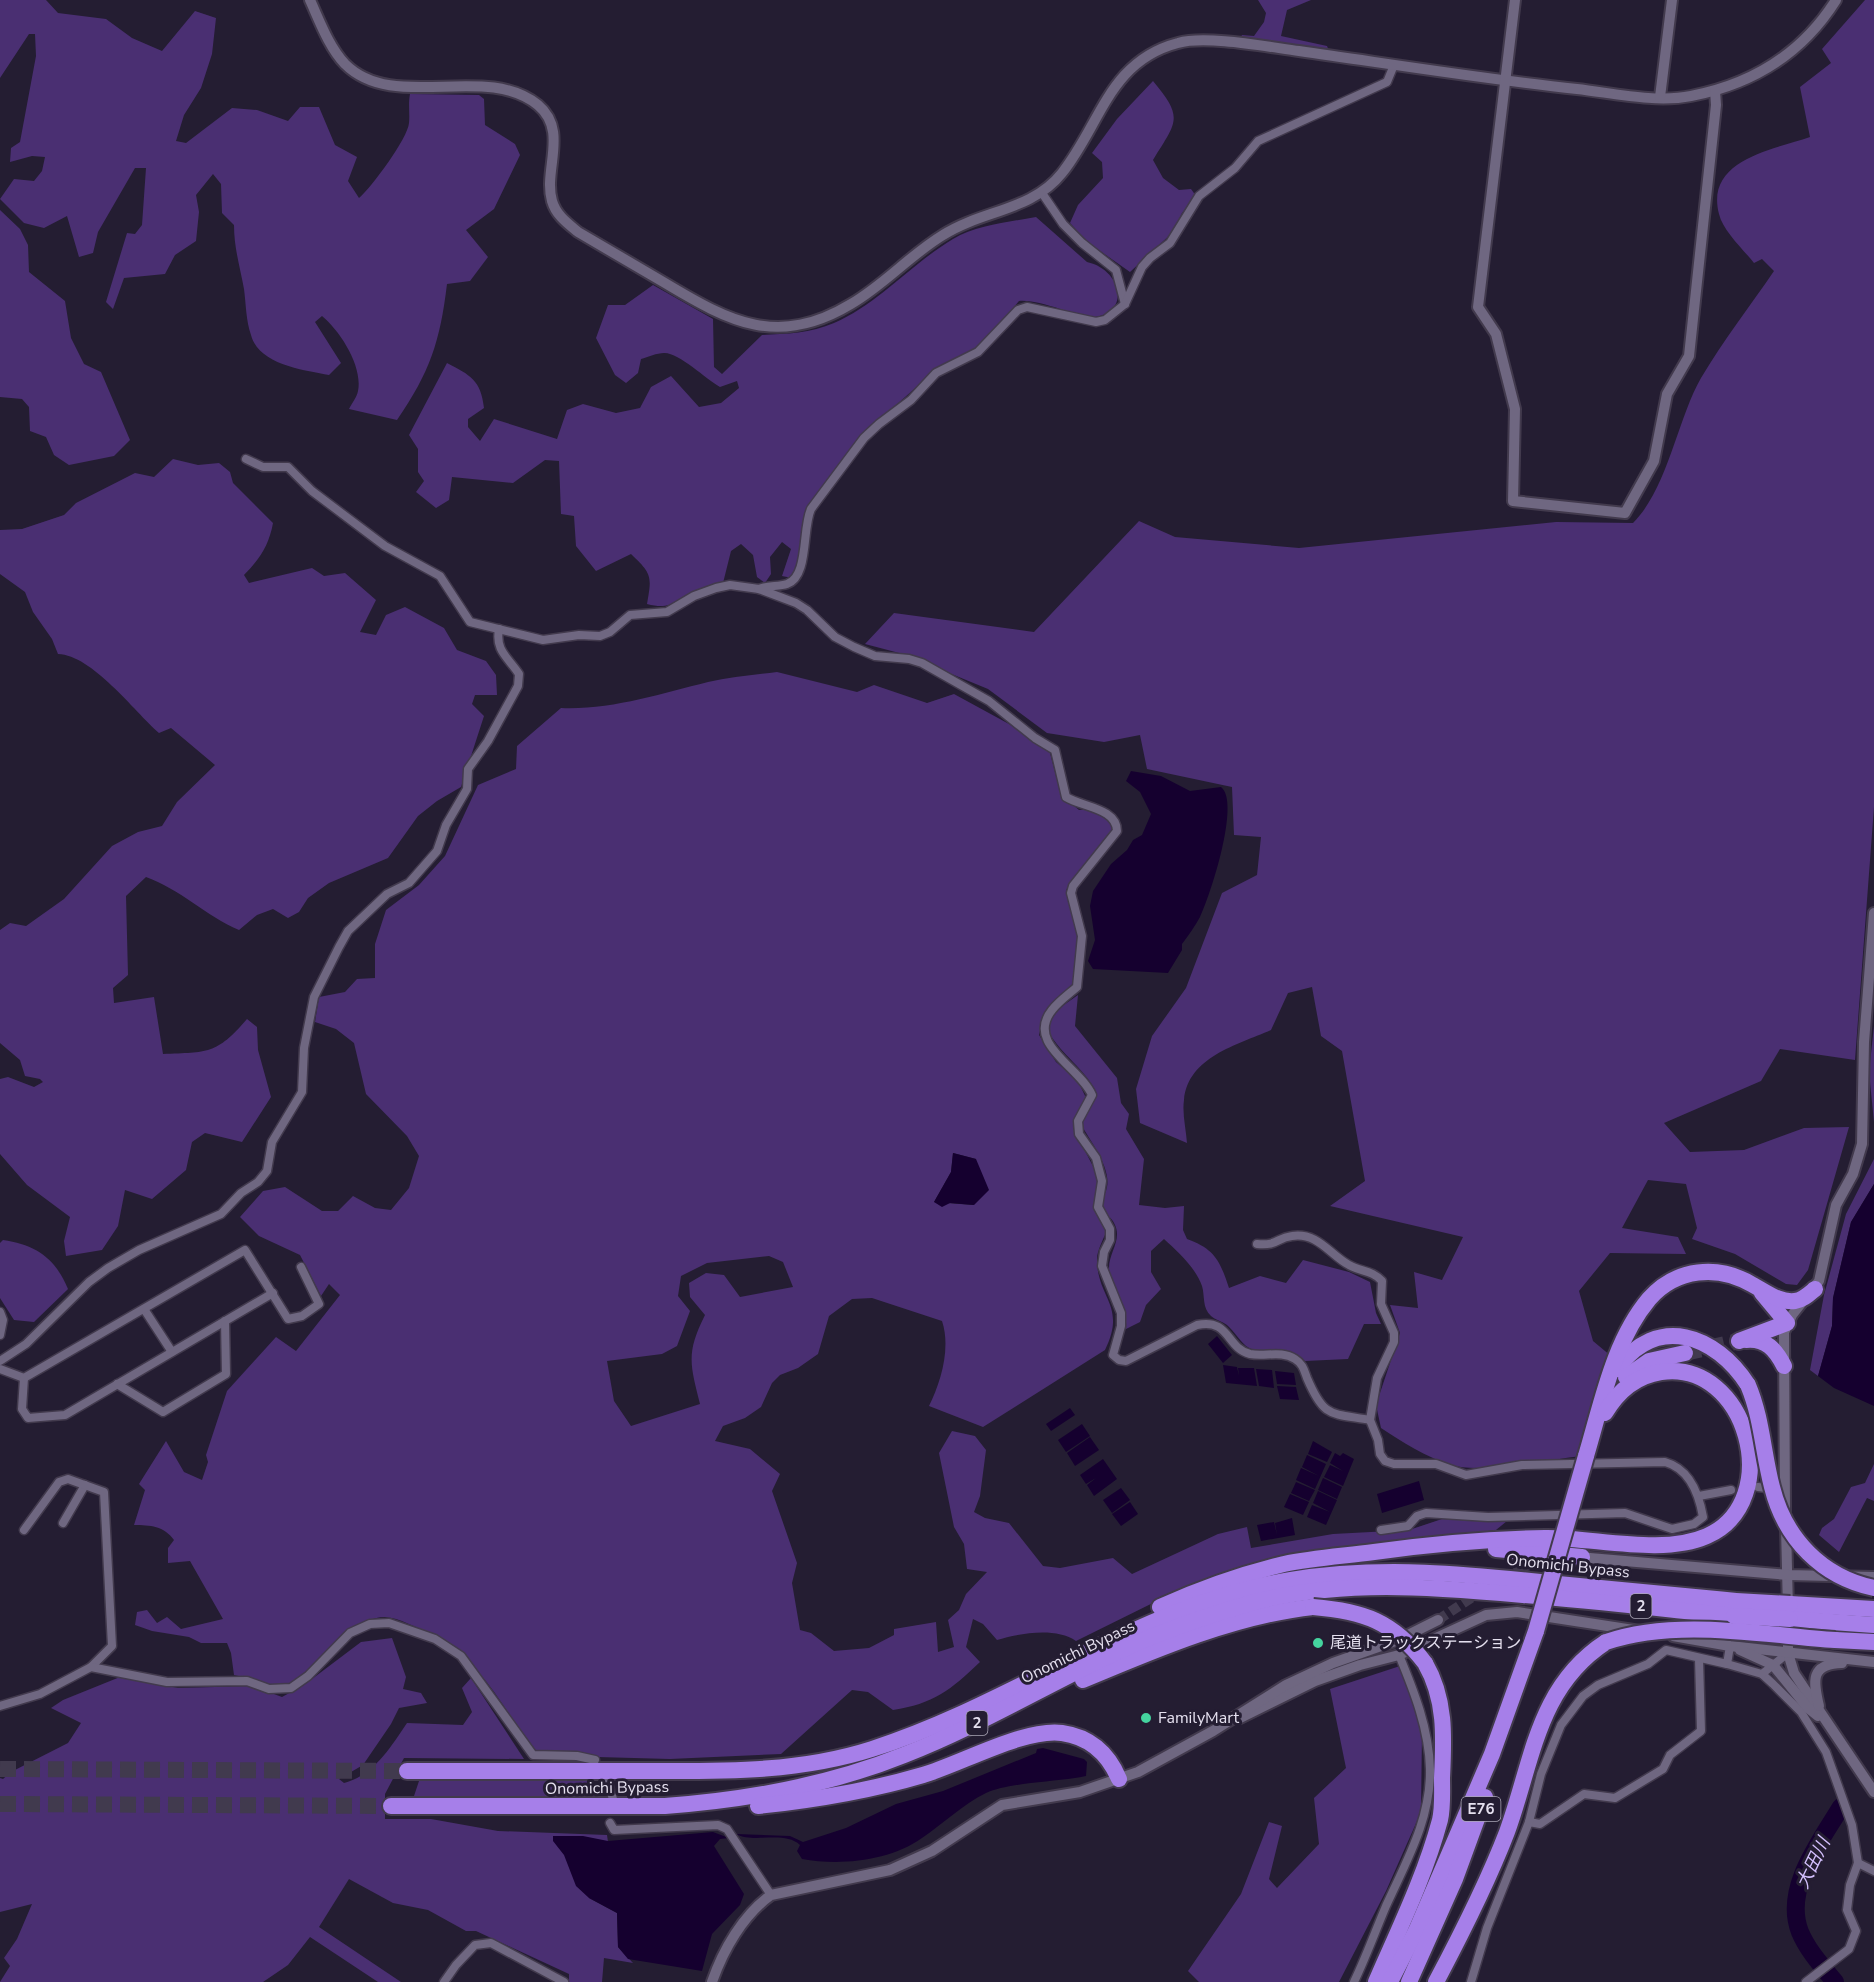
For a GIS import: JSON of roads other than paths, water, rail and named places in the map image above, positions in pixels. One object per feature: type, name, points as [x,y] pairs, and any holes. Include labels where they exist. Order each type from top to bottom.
[{"type":"highway","points":[[1538,1631],[1615,1361],[1630,1329],[1649,1300],[1666,1284],[1685,1274],[1713,1272],[1740,1278],[1773,1296],[1788,1301],[1802,1299],[1815,1289]]},
{"type":"highway","points":[[1753,1284],[1787,1323],[1739,1341],[1751,1340],[1766,1343],[1779,1355],[1784,1366]]},
{"type":"highway","points":[[1604,1394],[1614,1374],[1633,1352],[1659,1338],[1688,1337],[1717,1350],[1729,1359],[1748,1385],[1760,1417],[1776,1503],[1791,1532],[1813,1557],[1833,1573],[1853,1583],[1874,1588]]},
{"type":"highway","points":[[1589,1456],[1614,1392],[1629,1373],[1648,1361],[1685,1353]]},
{"type":"highway","points":[[988,1700],[1138,1617],[1191,1593],[1286,1564],[1484,1539],[1527,1538],[1678,1543],[1714,1533],[1733,1516],[1746,1496],[1749,1485],[1749,1451],[1738,1416],[1723,1394],[1714,1386],[1692,1374],[1680,1371],[1654,1373],[1626,1387],[1605,1413]]},
{"type":"highway","points":[[1406,1548],[1485,1548],[1582,1557]]},
{"type":"highway","name":"Onomichi Bypass","points":[[407,1771],[726,1771],[802,1766],[872,1749],[951,1719],[1175,1611],[1247,1589],[1327,1575],[1400,1571],[1449,1574],[1735,1608]]},
{"type":"highway","name":"Onomichi Bypass","points":[[391,1806],[665,1806],[710,1803],[792,1790],[905,1755],[981,1721],[1100,1660],[1176,1627],[1254,1602],[1294,1594],[1370,1587],[1441,1588],[1835,1615]]},
{"type":"highway","points":[[792,1790],[833,1784],[901,1764],[932,1752],[1060,1689],[1149,1652],[1292,1609],[1313,1607],[1348,1610],[1377,1620],[1404,1638],[1425,1663],[1435,1681],[1442,1708],[1444,1742],[1440,1818],[1410,1906],[1376,1982]]},
{"type":"highway","points":[[1835,1615],[1874,1609]]},
{"type":"highway","points":[[1835,1615],[1874,1624]]},
{"type":"highway","points":[[1436,1982],[1489,1877],[1526,1776],[1544,1714],[1558,1688],[1572,1669],[1606,1642],[1625,1636],[1673,1630],[1874,1642]]},
{"type":"highway","name":"E76","points":[[1390,1982],[1417,1929],[1492,1754],[1538,1631]]},
{"type":"highway","name":"E76","points":[[1409,1982],[1455,1879],[1475,1827],[1538,1631]]},
{"type":"highway","points":[[514,1807],[560,1811],[666,1812],[794,1803],[839,1796],[915,1778],[1048,1732],[1074,1736],[1097,1747],[1113,1766],[1119,1779]]},
{"type":"street","points":[[310,0],[333,49],[359,76],[374,82],[400,86],[494,88],[516,92],[539,106],[553,133],[551,199],[562,219],[578,232],[716,314],[746,324],[792,326],[812,323],[836,313],[880,284],[943,235],[1042,193],[1063,171],[1104,104],[1130,68],[1139,59],[1175,44],[1188,41],[1260,46],[1506,81],[1660,97],[1686,97],[1745,82],[1803,42],[1836,0]]},
{"type":"street","points":[[1515,0],[1478,308],[1496,334],[1515,410],[1513,501],[1625,513],[1654,461],[1667,394],[1689,356],[1716,105],[1714,91]]},
{"type":"street","points":[[1660,97],[1672,0]]},
{"type":"street","points":[[759,589],[789,584],[795,578],[803,564],[806,520],[811,509],[864,438],[911,400],[936,373],[978,352],[1018,310],[1027,307],[1095,322],[1105,320],[1125,304],[1142,267],[1170,243],[1188,209],[1198,196],[1235,168],[1258,141],[1387,82],[1394,65]]},
{"type":"street","points":[[1042,193],[1063,224],[1082,243],[1116,270],[1125,304]]},
{"type":"street","points":[[246,459],[263,467],[288,467],[312,490],[385,546],[440,576],[470,622],[520,632],[543,640],[579,635],[600,636],[610,632],[630,615],[667,612],[694,596],[716,588],[730,585],[759,589],[796,603],[835,636],[854,647],[875,656],[909,659],[922,663],[989,701],[1035,738],[1055,750],[1066,797],[1076,803],[1102,811],[1114,818],[1117,824],[1117,831],[1073,886],[1071,893],[1082,936],[1077,987],[1052,1010],[1045,1022],[1044,1035],[1051,1049],[1088,1085],[1092,1095],[1078,1121],[1079,1134],[1096,1158],[1102,1181],[1098,1207],[1110,1229],[1110,1240],[1104,1252],[1102,1266],[1121,1313],[1121,1326],[1113,1355],[1119,1360],[1126,1361],[1197,1325],[1208,1323],[1223,1328],[1239,1347],[1250,1354],[1286,1355],[1295,1359],[1302,1365],[1320,1406],[1332,1413],[1370,1420]]},
{"type":"street","points":[[0,1361],[26,1344],[89,1282],[108,1268],[139,1250],[220,1214],[242,1193],[258,1182],[267,1171],[272,1142],[302,1092],[304,1048],[314,998],[339,947],[348,931],[387,894],[409,883],[437,851],[446,825],[467,789],[468,769],[488,741],[518,686],[519,674],[500,651],[497,639],[499,629]]},
{"type":"street","points":[[1874,913],[1864,1042],[1862,1144],[1852,1174],[1836,1205],[1822,1272],[1815,1289],[1787,1323],[1783,1342],[1788,1653],[1794,1673],[1823,1720],[1874,1792]]},
{"type":"street","points":[[1257,1244],[1270,1246],[1293,1235],[1320,1241],[1349,1265],[1374,1273],[1382,1281],[1381,1304],[1394,1333],[1394,1342],[1377,1378],[1370,1420],[1378,1440],[1380,1454],[1385,1461],[1394,1464],[1422,1462],[1466,1475],[1522,1465],[1665,1462],[1676,1465],[1699,1496],[1703,1517],[1694,1524],[1672,1529],[1625,1513],[1488,1517],[1426,1513],[1417,1516],[1408,1526],[1381,1530]]},
{"type":"street","points":[[24,1378],[245,1250],[288,1319],[302,1316],[319,1304],[301,1267]]},
{"type":"street","points":[[24,1378],[22,1409],[28,1418],[65,1414],[273,1293]]},
{"type":"street","points":[[144,1308],[172,1352]]},
{"type":"street","points":[[0,1312],[3,1320],[0,1335]]},
{"type":"street","points":[[117,1384],[163,1412],[226,1374],[225,1321]]},
{"type":"street","points":[[0,1369],[24,1378]]},
{"type":"street","points":[[0,1706],[40,1694],[91,1667],[112,1646],[104,1492],[68,1479],[59,1482],[24,1530]]},
{"type":"street","points":[[63,1522],[85,1485]]},
{"type":"street","points":[[1758,1487],[1784,1491]]},
{"type":"street","points":[[1699,1496],[1731,1490]]},
{"type":"street","points":[[1526,1563],[1553,1557],[1582,1557],[1788,1575],[1874,1577]]},
{"type":"street","points":[[1213,1731],[1315,1682],[1360,1665],[1399,1655],[1486,1615],[1517,1612],[1730,1646],[1872,1662]]},
{"type":"street","points":[[712,1982],[729,1944],[761,1902],[771,1895],[890,1870],[932,1851],[1002,1805],[1080,1792],[1119,1779],[1158,1762],[1286,1685],[1333,1663],[1398,1640],[1438,1620]]},
{"type":"street","points":[[91,1667],[167,1682],[247,1681],[269,1689],[291,1688],[308,1676],[350,1633],[370,1624],[389,1623],[435,1639],[461,1656],[533,1755],[578,1756],[595,1760]]},
{"type":"street","points":[[1727,1664],[1730,1646]]},
{"type":"street","points":[[1730,1646],[1773,1665],[1808,1708],[1823,1720]]},
{"type":"street","points":[[1471,1982],[1487,1928],[1529,1822],[1541,1774],[1562,1725],[1583,1696],[1616,1676],[1648,1664],[1666,1650],[1762,1674],[1801,1712],[1826,1752],[1852,1825],[1858,1863],[1850,1885],[1847,1910],[1856,1930],[1849,1949],[1806,1982]]},
{"type":"street","points":[[1762,1674],[1788,1653]]},
{"type":"street","points":[[1354,1982],[1417,1839],[1428,1798],[1430,1768],[1427,1743],[1419,1706],[1399,1655]]},
{"type":"street","points":[[1529,1822],[1540,1824],[1584,1794],[1614,1798],[1663,1769],[1670,1755],[1701,1731],[1699,1659]]},
{"type":"street","points":[[1823,1720],[1813,1684],[1817,1673],[1823,1667],[1833,1663],[1872,1662]]},
{"type":"street","points":[[607,1780],[613,1799]]},
{"type":"street","points":[[610,1823],[614,1830],[718,1825],[727,1829],[771,1895]]},
{"type":"street","points":[[1858,1863],[1874,1871]]},
{"type":"street","points":[[444,1982],[475,1945],[491,1943],[564,1982]]},
{"type":"waterway","name":"大田川","points":[[1835,1982],[1803,1939],[1796,1916],[1796,1899],[1806,1866],[1841,1807]]},
{"type":"tunnel","points":[[1685,1353],[1739,1341]]},
{"type":"tunnel","points":[[1501,1578],[1526,1564]]},
{"type":"tunnel","points":[[1438,1620],[1480,1592]]},
{"type":"tunnel","points":[[0,1769],[407,1771]]},
{"type":"tunnel","points":[[0,1804],[391,1806]]},
{"type":"place","name":"尾道トラックステーション","points":[[1318,1643]]},
{"type":"place","name":"FamilyMart","points":[[1146,1718]]}]
